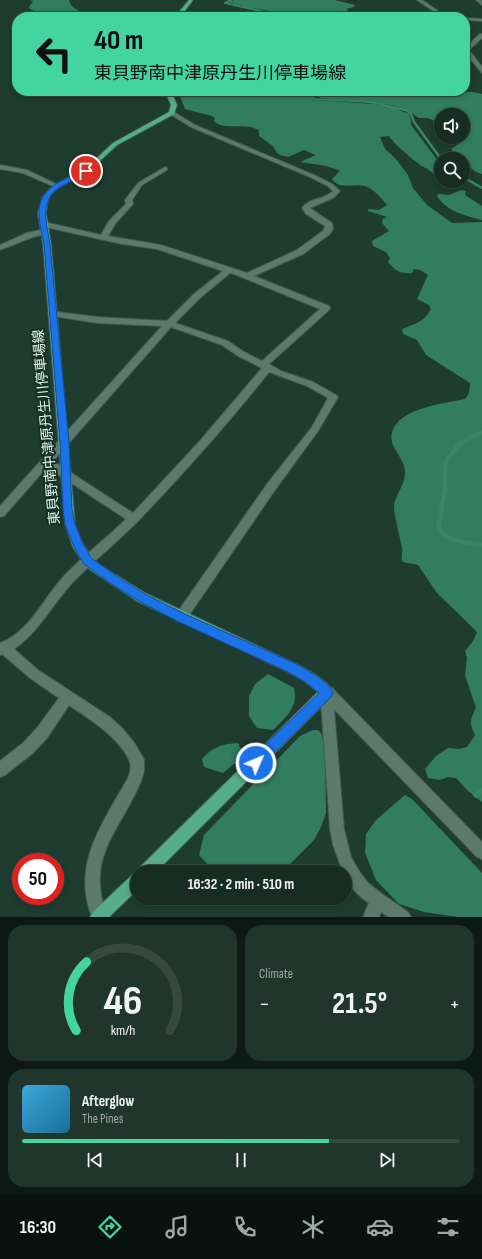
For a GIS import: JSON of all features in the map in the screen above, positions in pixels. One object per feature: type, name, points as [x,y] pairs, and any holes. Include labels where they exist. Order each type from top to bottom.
[{"type":"main road","points":[[181,12],[191,0]]},
{"type":"main road","points":[[170,96],[174,105],[172,113]]},
{"type":"main road","name":"東貝野南中津原丹生川停車場線","points":[[172,113],[115,144],[86,171],[57,186],[45,198],[43,203],[42,213],[45,228],[53,313],[70,524],[77,544],[88,561],[108,576],[141,597],[290,667],[308,677],[327,692]]},
{"type":"main road","points":[[152,865],[327,692]]},
{"type":"main road","points":[[99,916],[130,887]]},
{"type":"street","points":[[419,0],[437,12]]},
{"type":"street","points":[[478,0],[482,4]]},
{"type":"street","points":[[470,19],[482,20]]},
{"type":"street","points":[[470,46],[482,35]]},
{"type":"street","points":[[470,48],[482,61]]},
{"type":"street","points":[[470,57],[482,71]]},
{"type":"street","points":[[172,113],[193,126],[312,176],[330,185],[337,191],[331,197],[308,205],[306,208],[309,212],[329,225],[330,227],[327,232],[300,252],[247,276]]},
{"type":"street","points":[[0,167],[25,171],[57,186]]},
{"type":"street","points":[[102,238],[112,223],[130,204],[128,200],[140,184],[165,169]]},
{"type":"street","points":[[0,248],[45,228],[60,226],[102,238],[158,247],[247,276],[326,308],[265,366],[208,441],[134,518],[68,580],[24,634],[2,648],[67,698],[105,722],[130,749],[137,759],[138,765],[134,781],[98,845],[95,856],[92,889],[99,916]]},
{"type":"street","points":[[0,513],[169,324],[197,296],[229,270]]},
{"type":"street","points":[[53,313],[97,320],[169,324],[225,343],[234,350],[265,366],[310,384],[333,397],[315,429],[271,487],[181,617]]},
{"type":"street","points":[[47,462],[66,476],[106,499],[134,518]]},
{"type":"street","points":[[327,692],[482,852]]},
{"type":"street","points":[[327,692],[328,723],[333,764],[335,822],[339,842],[352,872],[362,887],[378,900],[404,917]]},
{"type":"street","points":[[0,770],[28,748],[42,733],[67,698]]},
{"type":"street","points":[[371,917],[378,900]]},
{"type":"green space","points":[[30,0],[69,0],[74,8],[82,12],[36,12],[29,7],[33,1]]},
{"type":"green space","points":[[235,0],[335,0],[355,5],[354,7],[346,9],[350,12],[277,12],[251,8],[227,2]]},
{"type":"green space","points":[[470,92],[482,94],[482,174],[470,167],[470,152],[454,152],[451,149],[458,144],[470,144],[470,108],[434,108],[434,121],[428,118],[419,118],[406,109],[391,105],[315,96],[470,96]]},
{"type":"green space","points":[[180,96],[305,96],[317,100],[374,104],[394,108],[409,114],[411,125],[434,156],[434,174],[407,155],[389,136],[380,137],[385,149],[396,159],[408,175],[413,188],[427,205],[452,223],[482,222],[482,802],[467,790],[456,778],[448,777],[440,780],[428,778],[425,769],[436,756],[448,748],[459,749],[467,747],[475,735],[471,722],[472,715],[476,708],[465,675],[467,658],[465,651],[473,641],[477,632],[437,593],[418,565],[403,562],[402,548],[394,510],[395,502],[405,476],[404,465],[391,438],[395,426],[408,414],[438,404],[465,399],[469,393],[470,383],[426,355],[417,340],[403,334],[402,329],[422,320],[431,309],[429,305],[417,299],[428,275],[420,270],[414,269],[412,273],[398,271],[388,262],[390,258],[386,252],[373,246],[372,241],[389,231],[382,223],[383,219],[387,217],[368,211],[368,209],[379,210],[387,205],[371,189],[361,185],[338,184],[332,179],[340,171],[325,166],[300,162],[316,155],[304,150],[288,157],[280,155],[273,146],[259,136],[259,130],[247,127],[223,126],[214,121],[215,118],[185,109]]},
{"type":"green space","points":[[461,190],[466,191],[465,195],[482,206],[482,220],[463,215],[451,209],[446,206],[437,196],[439,194],[449,195]]},
{"type":"green space","points":[[268,674],[294,688],[295,695],[295,701],[290,712],[273,730],[257,728],[249,716],[249,696],[255,684]]},
{"type":"green space","points":[[313,730],[318,730],[321,733],[325,745],[326,813],[314,840],[289,865],[208,865],[199,855],[204,835],[300,736]]},
{"type":"green space","points":[[238,743],[243,753],[235,763],[223,773],[204,767],[202,759],[214,749],[222,745]]},
{"type":"green space","points":[[405,795],[412,799],[482,873],[482,917],[458,917],[424,912],[399,904],[376,880],[365,853],[366,834],[376,820]]},
{"type":"waterway","points":[[231,0],[225,3],[265,12]]},
{"type":"waterway","points":[[307,96],[316,99],[370,102],[392,107]]},
{"type":"waterway","points":[[387,106],[406,110],[411,114],[414,122],[436,152]]},
{"type":"waterway","points":[[470,181],[482,188]]},
{"type":"waterway","points":[[482,432],[460,443],[448,458],[445,466],[445,490],[438,528],[447,537],[452,539],[482,545]]},
{"type":"waterway","points":[[476,795],[482,791]]},
{"type":"route","points":[[86,171],[57,186],[50,192],[43,203],[42,213],[47,244],[70,524],[77,544],[88,561],[114,580],[141,597],[181,617],[290,667],[308,677],[327,692],[256,763]]}]
